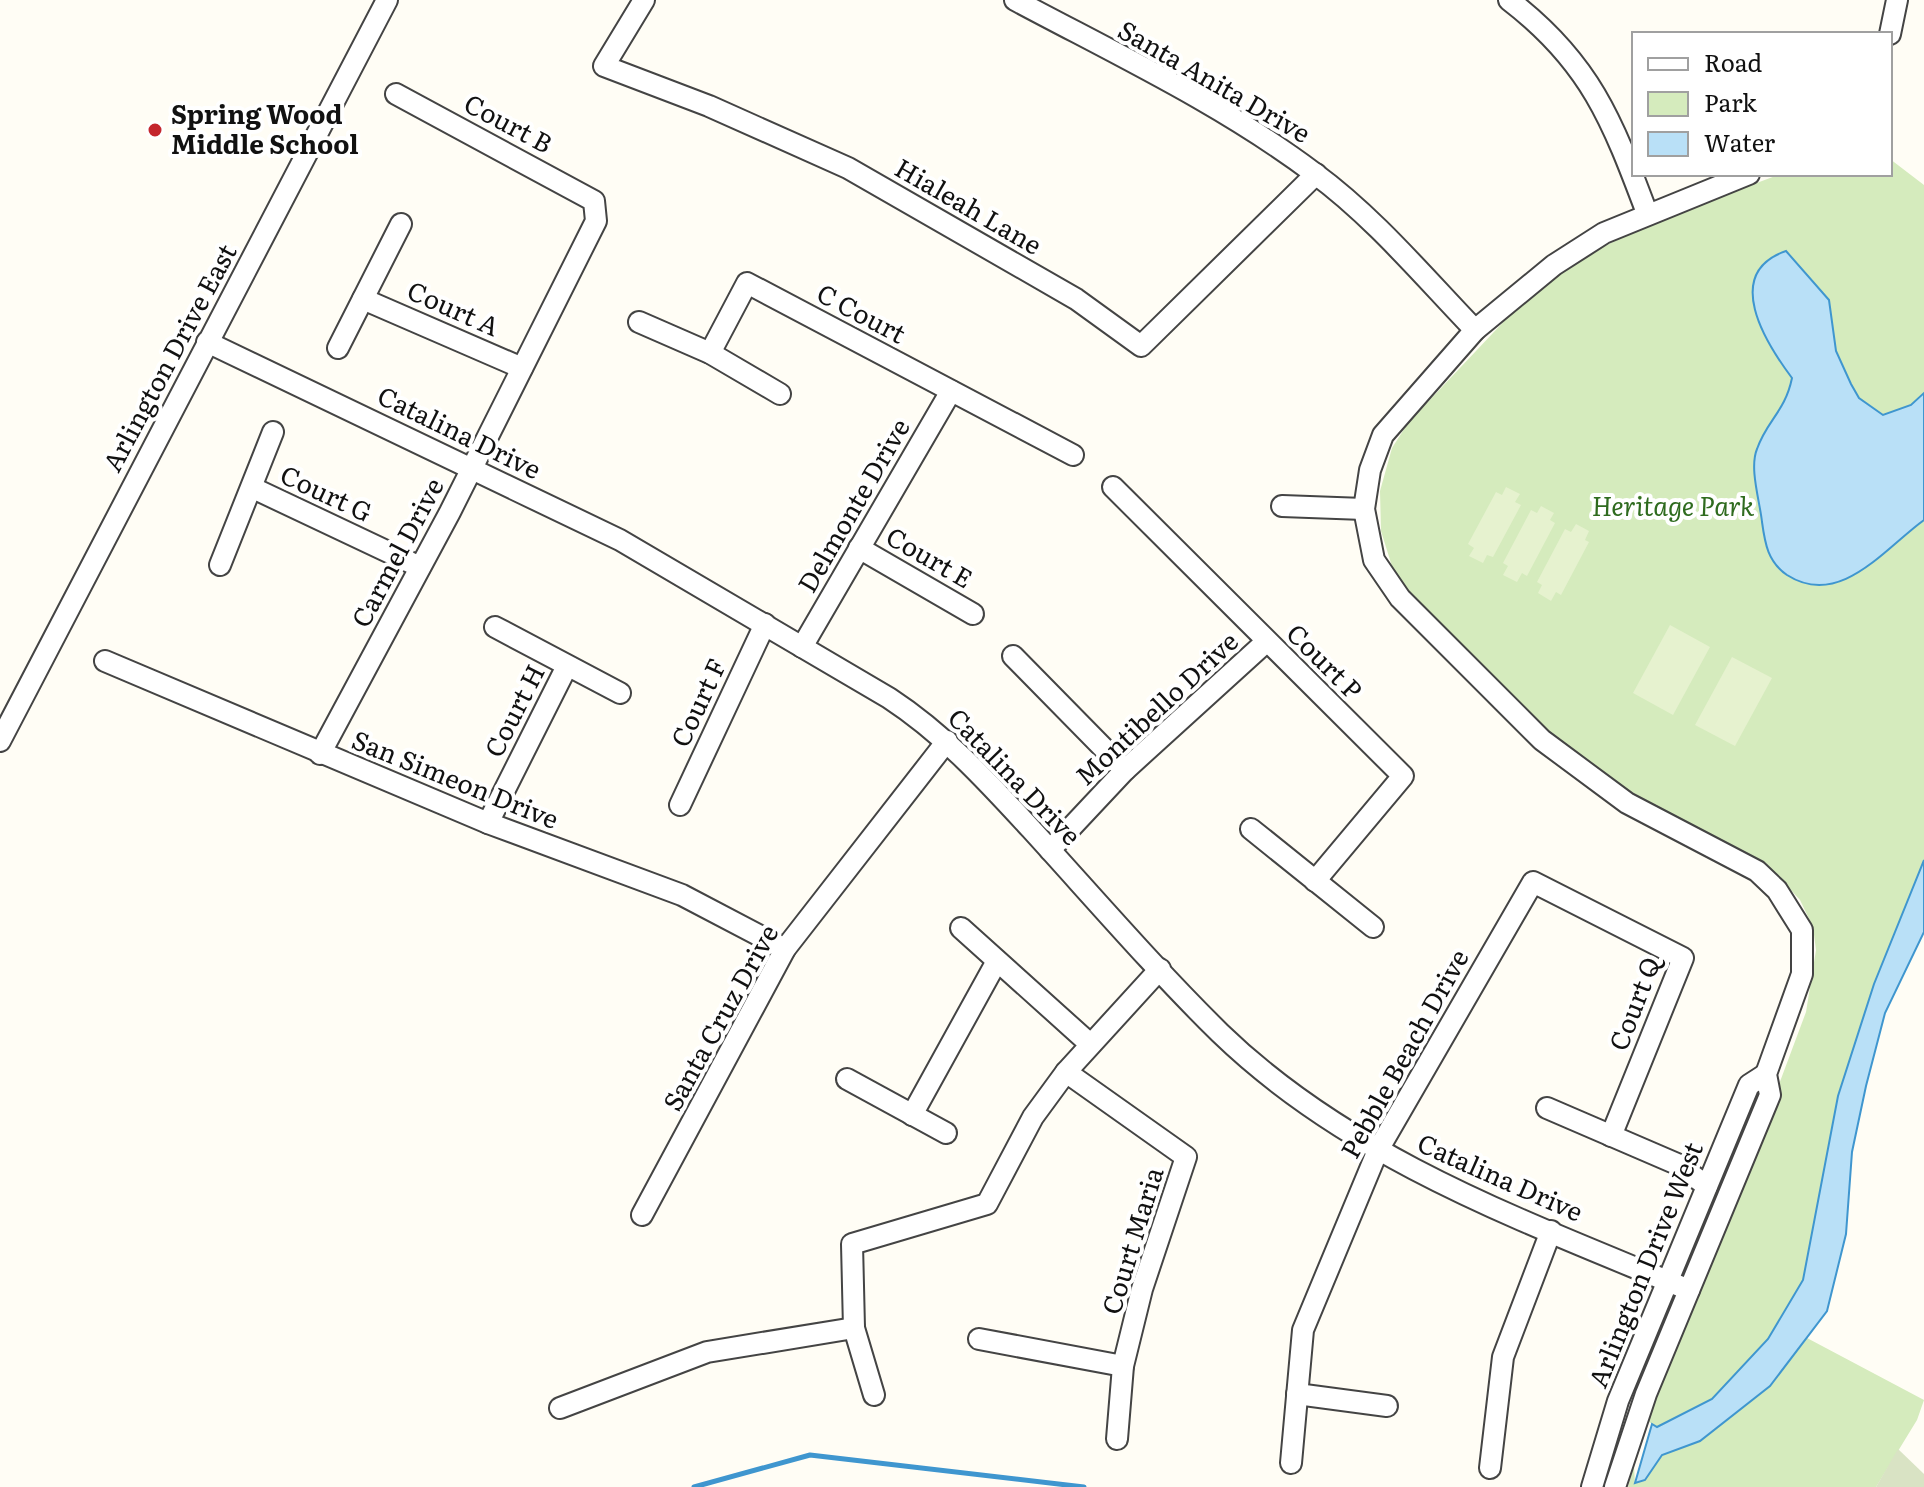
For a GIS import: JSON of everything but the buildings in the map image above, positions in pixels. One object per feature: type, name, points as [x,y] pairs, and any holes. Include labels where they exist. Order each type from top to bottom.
[{"type":"street","name":"Arlington Drive East","points":[[0,741],[387,0]]},
{"type":"street","name":"Hialeah Lane","points":[[644,0],[604,66],[709,106],[848,168],[1076,299],[1141,346],[1316,174]]},
{"type":"street","name":"Santa Anita Drive","points":[[1015,0],[1205,102],[1316,174],[1365,216],[1475,330]]},
{"type":"street","points":[[1509,0],[1543,26],[1595,91],[1612,123],[1632,174]]},
{"type":"street","points":[[1890,32],[1897,0]]},
{"type":"street","name":"Court B","points":[[396,94],[594,201]]},
{"type":"street","points":[[1633,176],[1647,213]]},
{"type":"street","name":"Arlington Drive West","points":[[1615,1487],[1633,1428],[1770,1095],[1766,1074],[1802,974],[1802,930],[1777,890],[1757,871],[1627,803],[1542,740],[1400,598],[1374,560],[1364,509],[1370,470],[1383,435],[1475,330],[1554,265],[1604,233],[1744,176]]},
{"type":"street","name":"Carmel Drive","points":[[320,754],[472,468],[596,221],[594,201]]},
{"type":"street","name":"Court A","points":[[338,348],[401,224]]},
{"type":"street","name":"C Court","points":[[710,353],[747,283],[1073,455]]},
{"type":"street","name":"Court A","points":[[363,299],[522,368]]},
{"type":"street","points":[[639,322],[710,353],[780,394]]},
{"type":"street","name":"Catalina Drive","points":[[207,342],[620,540],[897,702],[947,741],[1219,1032],[1266,1075],[1317,1113],[1430,1178],[1689,1290]]},
{"type":"street","name":"Delmonte Drive","points":[[802,647],[951,391]]},
{"type":"street","name":"Court G","points":[[220,565],[273,432]]},
{"type":"street","name":"Court P","points":[[1113,487],[1403,776],[1315,881]]},
{"type":"street","name":"Court G","points":[[253,488],[420,567]]},
{"type":"street","points":[[1282,506],[1364,509]]},
{"type":"street","name":"Court E","points":[[859,548],[973,614]]},
{"type":"street","name":"Court F","points":[[680,805],[765,624]]},
{"type":"street","name":"Court H","points":[[495,627],[620,693]]},
{"type":"street","name":"Montibello Drive","points":[[1050,850],[1125,770],[1266,642]]},
{"type":"street","points":[[1013,656],[1125,770]]},
{"type":"street","name":"San Simeon Drive","points":[[105,661],[488,823],[682,895],[785,949]]},
{"type":"street","name":"Court H","points":[[488,823],[567,666]]},
{"type":"street","name":"Santa Cruz Drive","points":[[642,1215],[785,949],[947,741]]},
{"type":"street","points":[[1251,829],[1373,927]]},
{"type":"street","name":"Court Q","points":[[1533,882],[1683,958],[1611,1136]]},
{"type":"street","name":"Pebble Beach Drive","points":[[1291,1463],[1303,1330],[1378,1150],[1533,882]]},
{"type":"street","points":[[961,928],[1090,1044]]},
{"type":"street","points":[[912,1115],[997,961]]},
{"type":"street","points":[[874,1395],[854,1328],[852,1244],[987,1204],[1033,1117],[1066,1072],[1160,969]]},
{"type":"street","name":"Court Maria","points":[[1066,1072],[1186,1157],[1142,1289],[1123,1366],[1117,1439]]},
{"type":"street","name":"Arlington Drive West","points":[[1592,1487],[1606,1440],[1668,1281],[1749,1085],[1766,1074]]},
{"type":"street","points":[[847,1079],[946,1133]]},
{"type":"street","points":[[1547,1108],[1677,1164],[1707,1186]]},
{"type":"street","points":[[1490,1468],[1503,1357],[1551,1231]]},
{"type":"street","points":[[560,1408],[707,1352],[854,1328]]},
{"type":"street","points":[[979,1339],[1123,1366]]},
{"type":"street","points":[[1297,1394],[1387,1406]]},
{"type":"green space","name":"Heritage Park","points":[[1892,161],[1924,185],[1924,860],[1874,984],[1838,1096],[1803,1280],[1768,1339],[1712,1399],[1657,1427],[1641,1417],[1735,1202],[1806,1012],[1816,950],[1813,927],[1800,900],[1766,863],[1680,821],[1582,762],[1515,704],[1431,619],[1395,576],[1381,531],[1380,491],[1392,448],[1408,423],[1528,296],[1572,263],[1650,223],[1776,176],[1892,176]]},
{"type":"green space","points":[[1506,487],[1520,494],[1515,502],[1521,505],[1493,557],[1487,555],[1483,563],[1469,556],[1474,548],[1468,544],[1496,492],[1502,495]]},
{"type":"green space","points":[[1541,506],[1554,513],[1550,520],[1555,523],[1527,576],[1522,573],[1517,582],[1503,575],[1508,566],[1503,563],[1531,510],[1537,513]]},
{"type":"green space","points":[[1576,524],[1589,531],[1585,540],[1589,542],[1561,595],[1556,592],[1551,601],[1538,593],[1542,585],[1537,582],[1565,529],[1571,532]]},
{"type":"green space","points":[[1670,625],[1710,647],[1673,715],[1633,693]]},
{"type":"green space","points":[[1732,657],[1772,678],[1735,746],[1695,725]]},
{"type":"green space","points":[[1807,1338],[1924,1400],[1917,1420],[1876,1487],[1628,1487],[1634,1466],[1635,1483],[1645,1480],[1662,1455],[1700,1441],[1770,1386]]},
{"type":"green space","points":[[1898,1449],[1924,1474],[1924,1487],[1876,1487]]},
{"type":"water","points":[[1786,251],[1829,300],[1836,351],[1859,398],[1883,415],[1911,405],[1924,393],[1924,520],[1861,571],[1825,585],[1807,584],[1787,575],[1768,552],[1755,475],[1757,449],[1785,399],[1792,378],[1761,328],[1753,291],[1756,275],[1767,261]]},
{"type":"water","points":[[1924,860],[1924,932],[1885,1013],[1866,1086],[1852,1152],[1846,1234],[1827,1311],[1770,1386],[1700,1441],[1662,1455],[1645,1480],[1635,1483],[1652,1424],[1657,1427],[1712,1399],[1768,1339],[1803,1280],[1838,1096],[1874,984]]},
{"type":"waterway","points":[[694,1487],[810,1455],[1084,1487]]},
{"type":"place","name":"Spring Wood Middle School","points":[[155,130]]}]
